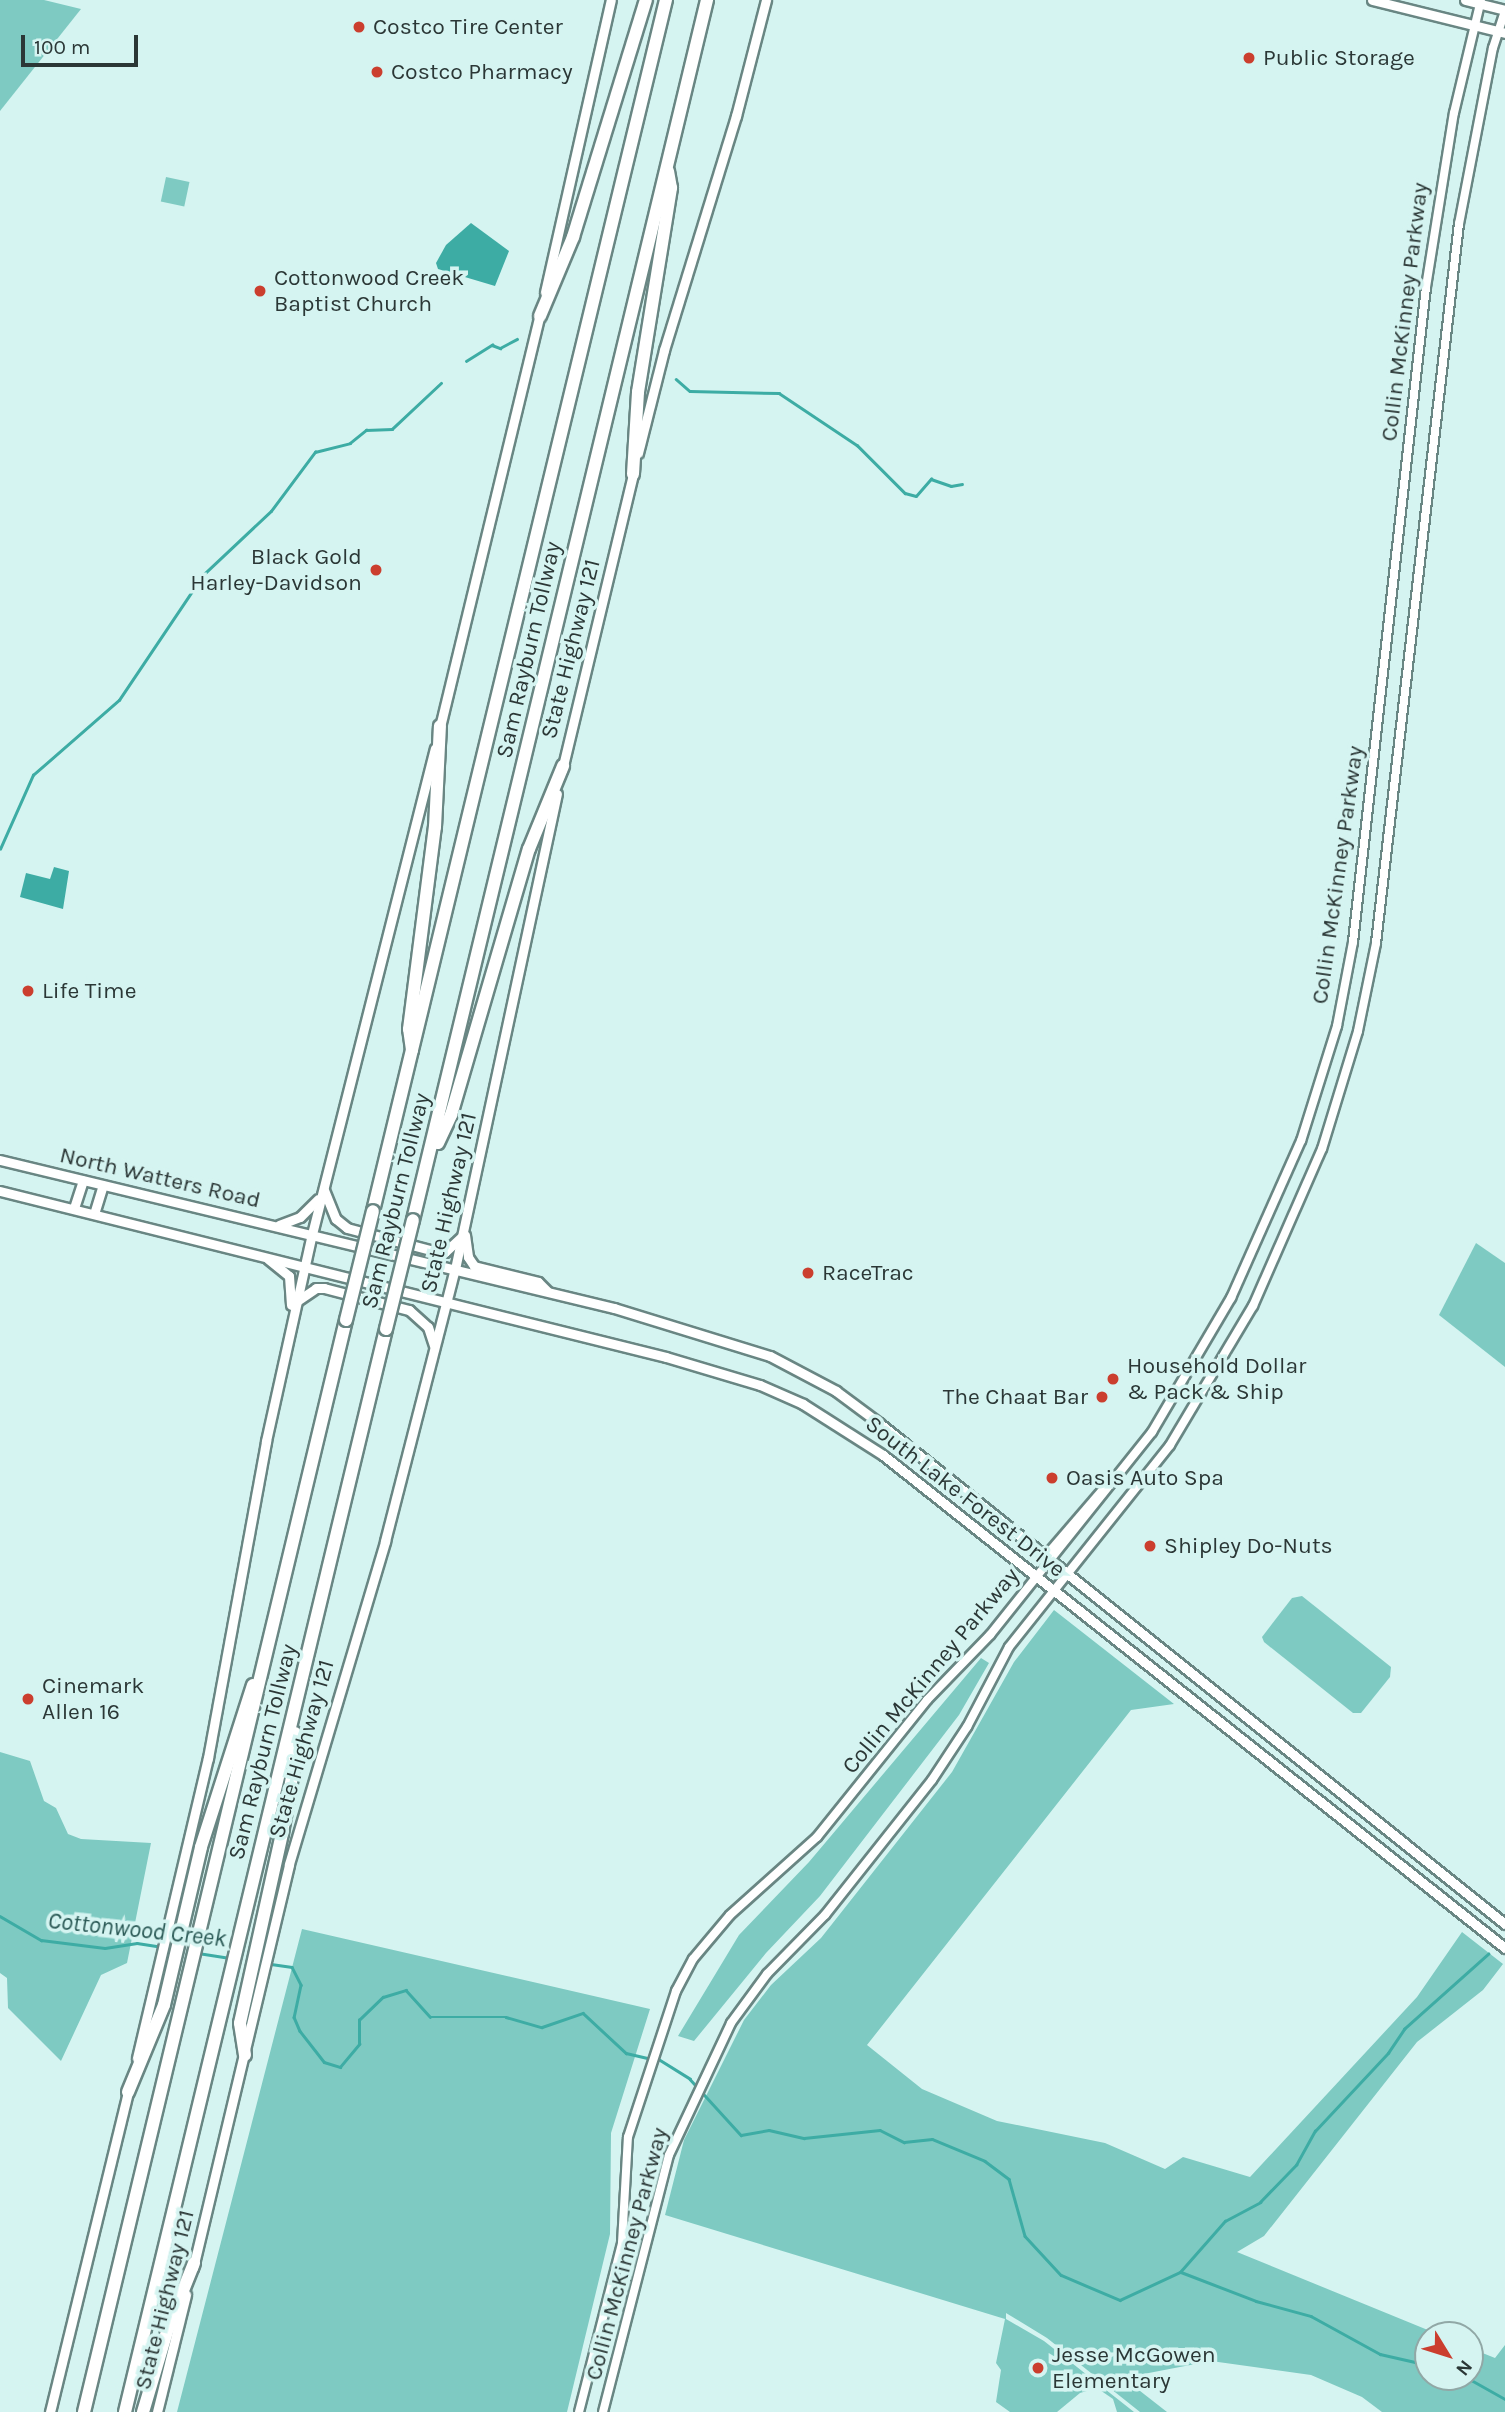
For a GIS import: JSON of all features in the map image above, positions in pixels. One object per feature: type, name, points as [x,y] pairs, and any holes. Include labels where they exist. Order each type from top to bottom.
[{"type":"highway","points":[[540,316],[573,237],[646,0]]},
{"type":"highway","name":"Sam Rayburn Tollway","points":[[84,2412],[666,0]]},
{"type":"highway","name":"Sam Rayburn Tollway","points":[[125,2412],[707,0]]},
{"type":"highway","points":[[633,474],[638,392],[671,188],[667,164]]},
{"type":"highway","points":[[413,1057],[409,1029],[431,863],[440,726]]},
{"type":"highway","points":[[425,1169],[451,1115],[529,849],[563,766]]},
{"type":"highway","points":[[128,2092],[158,2003],[201,1847],[273,1628]]},
{"type":"highway","points":[[245,2055],[246,2024],[295,1760],[295,1712]]},
{"type":"highway","points":[[143,2412],[168,2328],[194,2263]]},
{"type":"main road","points":[[158,2003],[312,1234],[540,316],[611,0]]},
{"type":"main road","name":"State Highway 121","points":[[246,2024],[289,1864],[385,1541],[435,1347],[455,1269],[563,766],[633,474],[664,350],[736,116],[766,0]]},
{"type":"main road","points":[[1372,0],[1502,33]]},
{"type":"main road","points":[[1465,0],[1481,2],[1505,11]]},
{"type":"main road","name":"North Watters Road","points":[[0,1160],[312,1234]]},
{"type":"main road","points":[[74,1208],[83,1180]]},
{"type":"main road","points":[[94,1214],[103,1185]]},
{"type":"main road","points":[[278,1226],[313,1207],[324,1188]]},
{"type":"main road","points":[[324,1188],[336,1220],[346,1228],[445,1252],[463,1231]]},
{"type":"main road","points":[[0,1191],[305,1266]]},
{"type":"main road","points":[[463,1231],[468,1257],[474,1266],[538,1282],[549,1292]]},
{"type":"main road","name":"South Lake Forest Drive","points":[[312,1234],[671,1322],[759,1351],[817,1381],[879,1423],[1068,1577],[1505,1924]]},
{"type":"main road","points":[[264,1256],[289,1276],[293,1289],[289,1339]]},
{"type":"main road","name":"South Lake Forest Drive","points":[[305,1266],[666,1357],[760,1385],[803,1404],[864,1441],[1505,1948]]},
{"type":"main road","points":[[297,1301],[316,1288],[324,1288],[409,1310],[428,1327],[435,1347]]},
{"type":"main road","name":"State Highway 121","points":[[157,2412],[245,2055]]},
{"type":"main road","points":[[50,2412],[128,2092]]},
{"type":"street","name":"Collin McKinney Parkway","points":[[579,2412],[622,2243],[623,2169],[636,2112],[676,1991],[715,1931],[817,1838],[927,1700],[974,1653],[1128,1463],[1202,1351],[1261,1237],[1301,1141],[1337,1026],[1362,867],[1426,287],[1452,126],[1481,2]]},
{"type":"street","name":"Collin McKinney Parkway","points":[[603,2412],[678,2134],[715,2054],[743,2005],[825,1915],[946,1762],[1009,1647],[1068,1577],[1170,1445],[1222,1362],[1283,1244],[1342,1092],[1381,909],[1459,224],[1505,11]]},
{"type":"shaded area","points":[[0,0],[44,0],[81,9],[0,111]]},
{"type":"shaded area","points":[[166,177],[189,182],[184,206],[161,201]]},
{"type":"shaded area","points":[[471,223],[509,251],[495,286],[438,269],[436,263],[446,245]]},
{"type":"shaded area","points":[[54,867],[69,871],[63,909],[20,897],[26,873],[50,879]]},
{"type":"shaded area","points":[[1476,1243],[1505,1263],[1505,1367],[1439,1315]]},
{"type":"shaded area","points":[[1302,1596],[1391,1667],[1390,1677],[1361,1713],[1353,1713],[1264,1642],[1262,1637],[1292,1598]]},
{"type":"shaded area","points":[[1054,1610],[1174,1704],[1131,1710],[867,2045],[922,2089],[997,2121],[1105,2143],[1165,2169],[1183,2157],[1250,2177],[1417,1997],[1462,1932],[1503,1964],[1483,1990],[1417,2042],[1264,2236],[1237,2252],[1414,2324],[1414,2391],[1484,2391],[1484,2354],[1495,2358],[1505,2345],[1505,2412],[1382,2412],[1362,2397],[1311,2375],[1211,2361],[1128,2377],[1126,2380],[1167,2412],[1140,2412],[1047,2338],[1006,2313],[1006,2319],[1044,2341],[1134,2412],[1117,2412],[1113,2399],[1097,2388],[1080,2393],[1057,2412],[1010,2412],[996,2402],[1001,2370],[996,2363],[1005,2319],[665,2215],[684,2140],[744,2020],[771,1985],[821,1938],[952,1772],[1014,1662]]},
{"type":"shaded area","points":[[981,1658],[989,1663],[959,1715],[820,1896],[766,1953],[694,2041],[678,2036],[739,1935],[809,1862]]},
{"type":"shaded area","points":[[0,1752],[30,1761],[44,1801],[56,1808],[68,1834],[81,1839],[151,1843],[127,1963],[101,1975],[61,2061],[8,2008],[7,1978],[0,1973]]},
{"type":"shaded area","points":[[302,1929],[650,2009],[611,2133],[610,2234],[567,2412],[177,2412]]},
{"type":"waterway","points":[[466,361],[492,345],[500,348],[517,339]]},
{"type":"waterway","points":[[676,379],[690,391],[779,393],[857,445],[905,493],[916,496],[931,479],[951,486],[962,484]]},
{"type":"waterway","points":[[0,849],[33,775],[119,700],[203,575],[271,511],[315,452],[350,443],[366,430],[392,429],[441,383]]},
{"type":"waterway","name":"Cottonwood Creek","points":[[0,1916],[41,1940],[105,1948],[137,1943],[161,1947]]},
{"type":"waterway","name":"Cottonwood Creek","points":[[198,1953],[230,1958]]},
{"type":"waterway","name":"Cottonwood Creek","points":[[657,2058],[690,2079],[741,2135],[769,2130],[804,2138],[880,2130],[904,2142],[932,2139],[985,2161],[1009,2179],[1025,2236],[1061,2275],[1120,2300],[1180,2272],[1225,2221],[1260,2202],[1296,2165],[1315,2131],[1388,2053],[1404,2029],[1488,1954]]},
{"type":"waterway","name":"Cottonwood Creek","points":[[257,1962],[292,1967],[301,1985],[294,2017],[300,2031],[324,2062],[340,2067],[359,2044],[359,2020],[383,1997],[406,1990],[430,2017],[506,2017],[542,2027],[583,2013],[626,2053],[651,2059]]},
{"type":"waterway","points":[[1181,2272],[1256,2301],[1311,2316],[1380,2354],[1414,2362]]},
{"type":"waterway","points":[[1484,2387],[1505,2399]]},
{"type":"place","name":"Costco Tire Center","points":[[359,27]]},
{"type":"place","name":"Public Storage","points":[[1249,58]]},
{"type":"place","name":"Costco Pharmacy","points":[[377,72]]},
{"type":"place","name":"Cottonwood Creek Baptist Church","points":[[260,291]]},
{"type":"place","name":"Black Gold Harley-Davidson","points":[[376,570]]},
{"type":"place","name":"Life Time","points":[[28,991]]},
{"type":"place","name":"RaceTrac","points":[[808,1273]]},
{"type":"place","name":"Household Dollar & Pack & Ship","points":[[1113,1379]]},
{"type":"place","name":"The Chaat Bar","points":[[1102,1397]]},
{"type":"place","name":"Oasis Auto Spa","points":[[1052,1478]]},
{"type":"place","name":"Shipley Do-Nuts","points":[[1150,1546]]},
{"type":"place","name":"Cinemark Allen 16","points":[[28,1699]]},
{"type":"place","name":"Jesse McGowen Elementary","points":[[1038,2368]]}]
